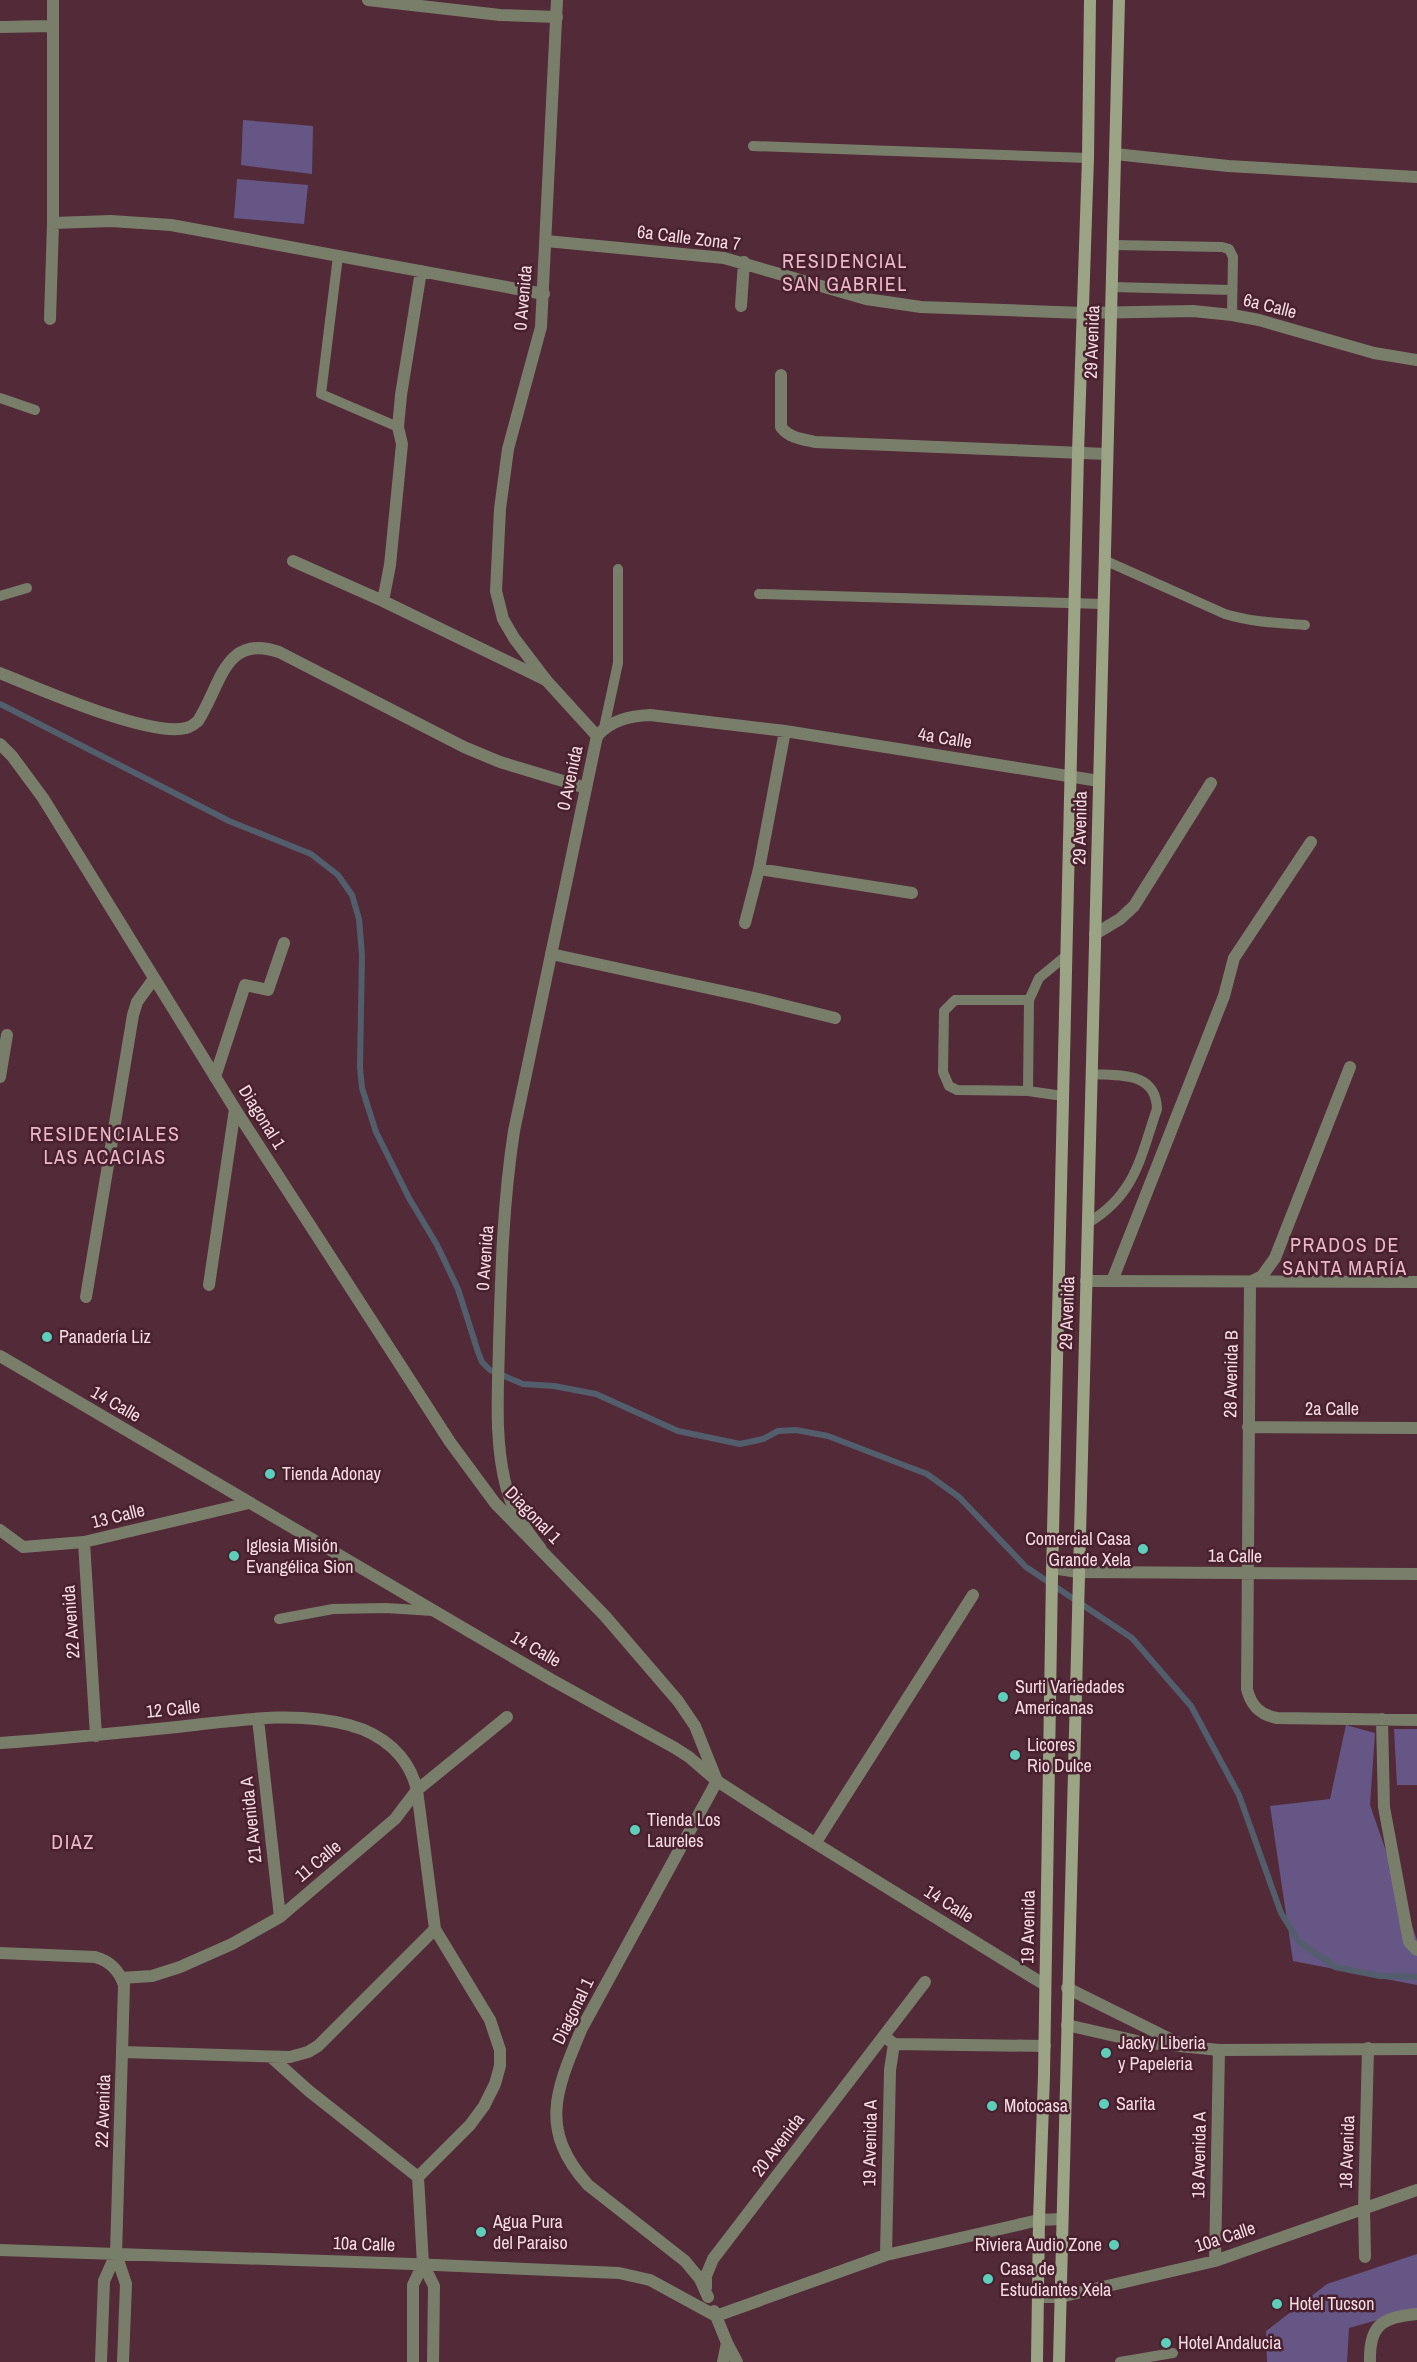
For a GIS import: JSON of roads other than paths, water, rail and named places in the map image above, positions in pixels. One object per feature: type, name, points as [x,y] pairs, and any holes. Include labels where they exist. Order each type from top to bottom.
[{"type":"main road","name":"29 Avenida","points":[[1051,1634],[1090,0]]},
{"type":"main road","name":"29 Avenida","points":[[1067,1988],[1119,0]]},
{"type":"main road","name":"19 Avenida","points":[[1037,2362],[1051,1634]]},
{"type":"main road","points":[[1059,2362],[1067,1988]]},
{"type":"street","points":[[50,320],[53,223],[53,0]]},
{"type":"street","points":[[368,0],[500,15],[557,17]]},
{"type":"street","name":"0 Avenida","points":[[541,1549],[527,1531],[507,1492],[501,1460],[497,1415],[500,1308],[509,1161],[586,788],[600,732],[546,680],[514,638],[503,619],[496,591],[500,509],[508,449],[541,327],[557,0]]},
{"type":"street","points":[[0,27],[52,26]]},
{"type":"street","points":[[1115,154],[1228,166],[1417,177]]},
{"type":"street","points":[[53,223],[140,222],[338,255],[544,294]]},
{"type":"street","name":"6a Calle Zona 7","points":[[546,241],[724,258],[866,299],[921,307],[1111,312]]},
{"type":"street","points":[[741,306],[744,262]]},
{"type":"street","points":[[383,601],[390,565],[402,444],[398,427],[405,360],[421,272]]},
{"type":"street","name":"6a Calle","points":[[1111,312],[1193,311],[1232,315],[1277,325],[1374,353],[1417,360]]},
{"type":"street","points":[[781,375],[781,427],[786,433],[815,442],[1107,454]]},
{"type":"street","points":[[293,561],[383,601],[546,680]]},
{"type":"street","points":[[0,673],[64,699],[139,723],[166,729],[180,729],[187,728],[198,721],[232,658],[247,648],[268,648],[464,747],[500,762],[586,788]]},
{"type":"street","name":"4a Calle","points":[[600,732],[618,720],[650,715],[785,731],[1099,781]]},
{"type":"street","points":[[745,923],[759,869],[785,731]]},
{"type":"street","name":"Diagonal 1","points":[[0,744],[12,756],[43,798],[153,980],[450,1442],[495,1503],[605,1616],[687,1712],[701,1740],[717,1780],[582,2028],[558,2089],[556,2126],[562,2150],[588,2185],[685,2261],[700,2279],[708,2297]]},
{"type":"street","points":[[1095,934],[1120,919],[1134,906],[1211,783]]},
{"type":"street","points":[[1112,1281],[1224,996],[1234,958],[1311,842]]},
{"type":"street","points":[[759,869],[912,893]]},
{"type":"street","points":[[215,1077],[245,985],[268,990],[284,943]]},
{"type":"street","points":[[551,954],[836,1018]]},
{"type":"street","points":[[86,1297],[133,1015],[137,1002],[153,980]]},
{"type":"street","points":[[0,1077],[7,1035]]},
{"type":"street","points":[[1250,1282],[1262,1276],[1275,1258],[1350,1066]]},
{"type":"street","points":[[209,1285],[235,1109]]},
{"type":"street","points":[[1086,1281],[1417,1282]]},
{"type":"street","name":"28 Avenida B","points":[[1250,1282],[1247,1689],[1255,1707],[1261,1713],[1277,1718],[1382,1719]]},
{"type":"street","name":"14 Calle","points":[[0,1356],[552,1680],[675,1748],[717,1780],[1045,1985]]},
{"type":"street","name":"2a Calle","points":[[1248,1427],[1417,1428]]},
{"type":"street","name":"13 Calle","points":[[0,1530],[23,1547],[84,1542],[249,1503]]},
{"type":"street","name":"22 Avenida","points":[[84,1542],[96,1736]]},
{"type":"street","name":"1a Calle","points":[[1052,1571],[1078,1576],[1417,1574]]},
{"type":"street","points":[[816,1842],[973,1594]]},
{"type":"street","name":"11 Calle","points":[[119,1974],[152,1976],[180,1967],[232,1944],[280,1917],[395,1819],[417,1790],[507,1717]]},
{"type":"street","name":"12 Calle","points":[[0,1743],[96,1736],[258,1719],[305,1719],[350,1725],[366,1731],[394,1748],[406,1761],[417,1790]]},
{"type":"street","name":"21 Avenida A","points":[[258,1719],[280,1917]]},
{"type":"street","points":[[1417,1720],[1382,1719],[1384,1807],[1409,1942],[1417,1950]]},
{"type":"street","points":[[417,1790],[435,1929],[490,2020],[500,2050],[500,2066],[488,2098],[470,2125],[418,2177],[423,2264],[434,2286],[433,2362]]},
{"type":"street","points":[[122,2052],[272,2057],[300,2055],[318,2046],[435,1929]]},
{"type":"street","points":[[0,1953],[95,1957],[109,1963],[119,1974]]},
{"type":"street","name":"22 Avenida","points":[[119,1974],[124,1993],[116,2254],[126,2284],[123,2362]]},
{"type":"street","name":"20 Avenida","points":[[737,2362],[708,2297],[706,2276],[713,2259],[889,2040],[925,1982]]},
{"type":"street","points":[[1067,1988],[1184,2045]]},
{"type":"street","points":[[1066,2025],[1162,2046],[1184,2045],[1219,2050],[1417,2049]]},
{"type":"street","points":[[889,2040],[1044,2046]]},
{"type":"street","name":"19 Avenida A","points":[[886,2255],[889,2040]]},
{"type":"street","name":"18 Avenida","points":[[1365,2257],[1368,2048]]},
{"type":"street","name":"18 Avenida A","points":[[1215,2261],[1219,2050]]},
{"type":"street","points":[[272,2057],[309,2091],[418,2177]]},
{"type":"street","name":"10a Calle","points":[[1038,2297],[1060,2297],[1215,2261],[1417,2190]]},
{"type":"street","points":[[716,2316],[886,2255],[1039,2220],[1062,2219]]},
{"type":"street","name":"10a Calle","points":[[0,2250],[423,2264],[635,2275],[667,2288],[716,2316]]},
{"type":"street","name":"22 Avenida","points":[[101,2362],[104,2281],[116,2254]]},
{"type":"street","points":[[413,2362],[413,2286],[423,2264]]},
{"type":"street","points":[[1370,2362],[1371,2337],[1383,2324],[1391,2319],[1417,2314]]},
{"type":"street","points":[[723,2362],[727,2343]]},
{"type":"lane","points":[[753,146],[1088,158]]},
{"type":"lane","points":[[1113,245],[1226,248],[1232,252],[1233,257],[1232,315]]},
{"type":"lane","points":[[338,255],[321,394],[398,427]]},
{"type":"lane","points":[[1112,287],[1232,290]]},
{"type":"lane","points":[[0,398],[35,410]]},
{"type":"lane","points":[[1104,560],[1225,614],[1252,621],[1305,625]]},
{"type":"lane","points":[[600,732],[618,663],[618,569]]},
{"type":"lane","points":[[0,596],[27,588]]},
{"type":"lane","points":[[759,594],[1103,604]]},
{"type":"lane","points":[[1028,1091],[1029,1000],[1039,978],[1067,954]]},
{"type":"lane","points":[[1029,1000],[955,1000],[948,1005],[944,1011],[943,1072],[949,1086],[957,1090],[1028,1091],[1063,1096]]},
{"type":"lane","points":[[1088,1223],[1104,1213],[1127,1189],[1157,1109],[1157,1099],[1153,1091],[1139,1078],[1091,1074]]},
{"type":"lane","points":[[279,1619],[333,1609],[386,1608],[436,1611]]},
{"type":"lane","points":[[1120,2362],[1173,2354]]},
{"type":"waterway","points":[[0,704],[229,821],[311,854],[338,875],[352,895],[359,919],[362,955],[360,1067],[362,1088],[376,1132],[409,1198],[437,1245],[458,1289],[482,1362],[490,1370],[523,1384],[554,1386],[596,1394],[678,1431],[740,1444],[763,1439],[778,1431],[796,1430],[828,1436],[927,1474],[959,1497],[1026,1567],[1132,1638],[1191,1706],[1239,1795],[1281,1913],[1299,1942],[1335,1967],[1380,1976],[1417,1977]]},
{"type":"place","name":"Panadería Liz","points":[[47,1337]]},
{"type":"place","name":"Tienda Adonay","points":[[270,1474]]},
{"type":"place","name":"Comercial Casa Grande Xela","points":[[1143,1549]]},
{"type":"place","name":"Iglesia Misión Evangélica Sion","points":[[234,1556]]},
{"type":"place","name":"Surti Variedades Americanas","points":[[1003,1697]]},
{"type":"place","name":"Licores Rio Dulce","points":[[1015,1755]]},
{"type":"place","name":"Tienda Los Laureles","points":[[635,1830]]},
{"type":"place","name":"Jacky Liberia y Papeleria","points":[[1106,2053]]},
{"type":"place","name":"Sarita","points":[[1104,2104]]},
{"type":"place","name":"Motocasa","points":[[992,2106]]},
{"type":"place","name":"Agua Pura del Paraiso","points":[[481,2232]]},
{"type":"place","name":"Riviera Audio Zone","points":[[1114,2245]]},
{"type":"place","name":"Casa de Estudiantes Xela","points":[[988,2279]]},
{"type":"place","name":"Hotel Tucson","points":[[1277,2304]]},
{"type":"place","name":"Hotel Andalucia","points":[[1166,2343]]},
{"type":"district","name":"RESIDENCIAL SAN GABRIEL","points":[[845,272]]},
{"type":"district","name":"RESIDENCIALES LAS ACACIAS","points":[[105,1146]]},
{"type":"district","name":"PRADOS DE SANTA MARÍA","points":[[1345,1256]]},
{"type":"district","name":"DIAZ","points":[[73,1842]]}]
